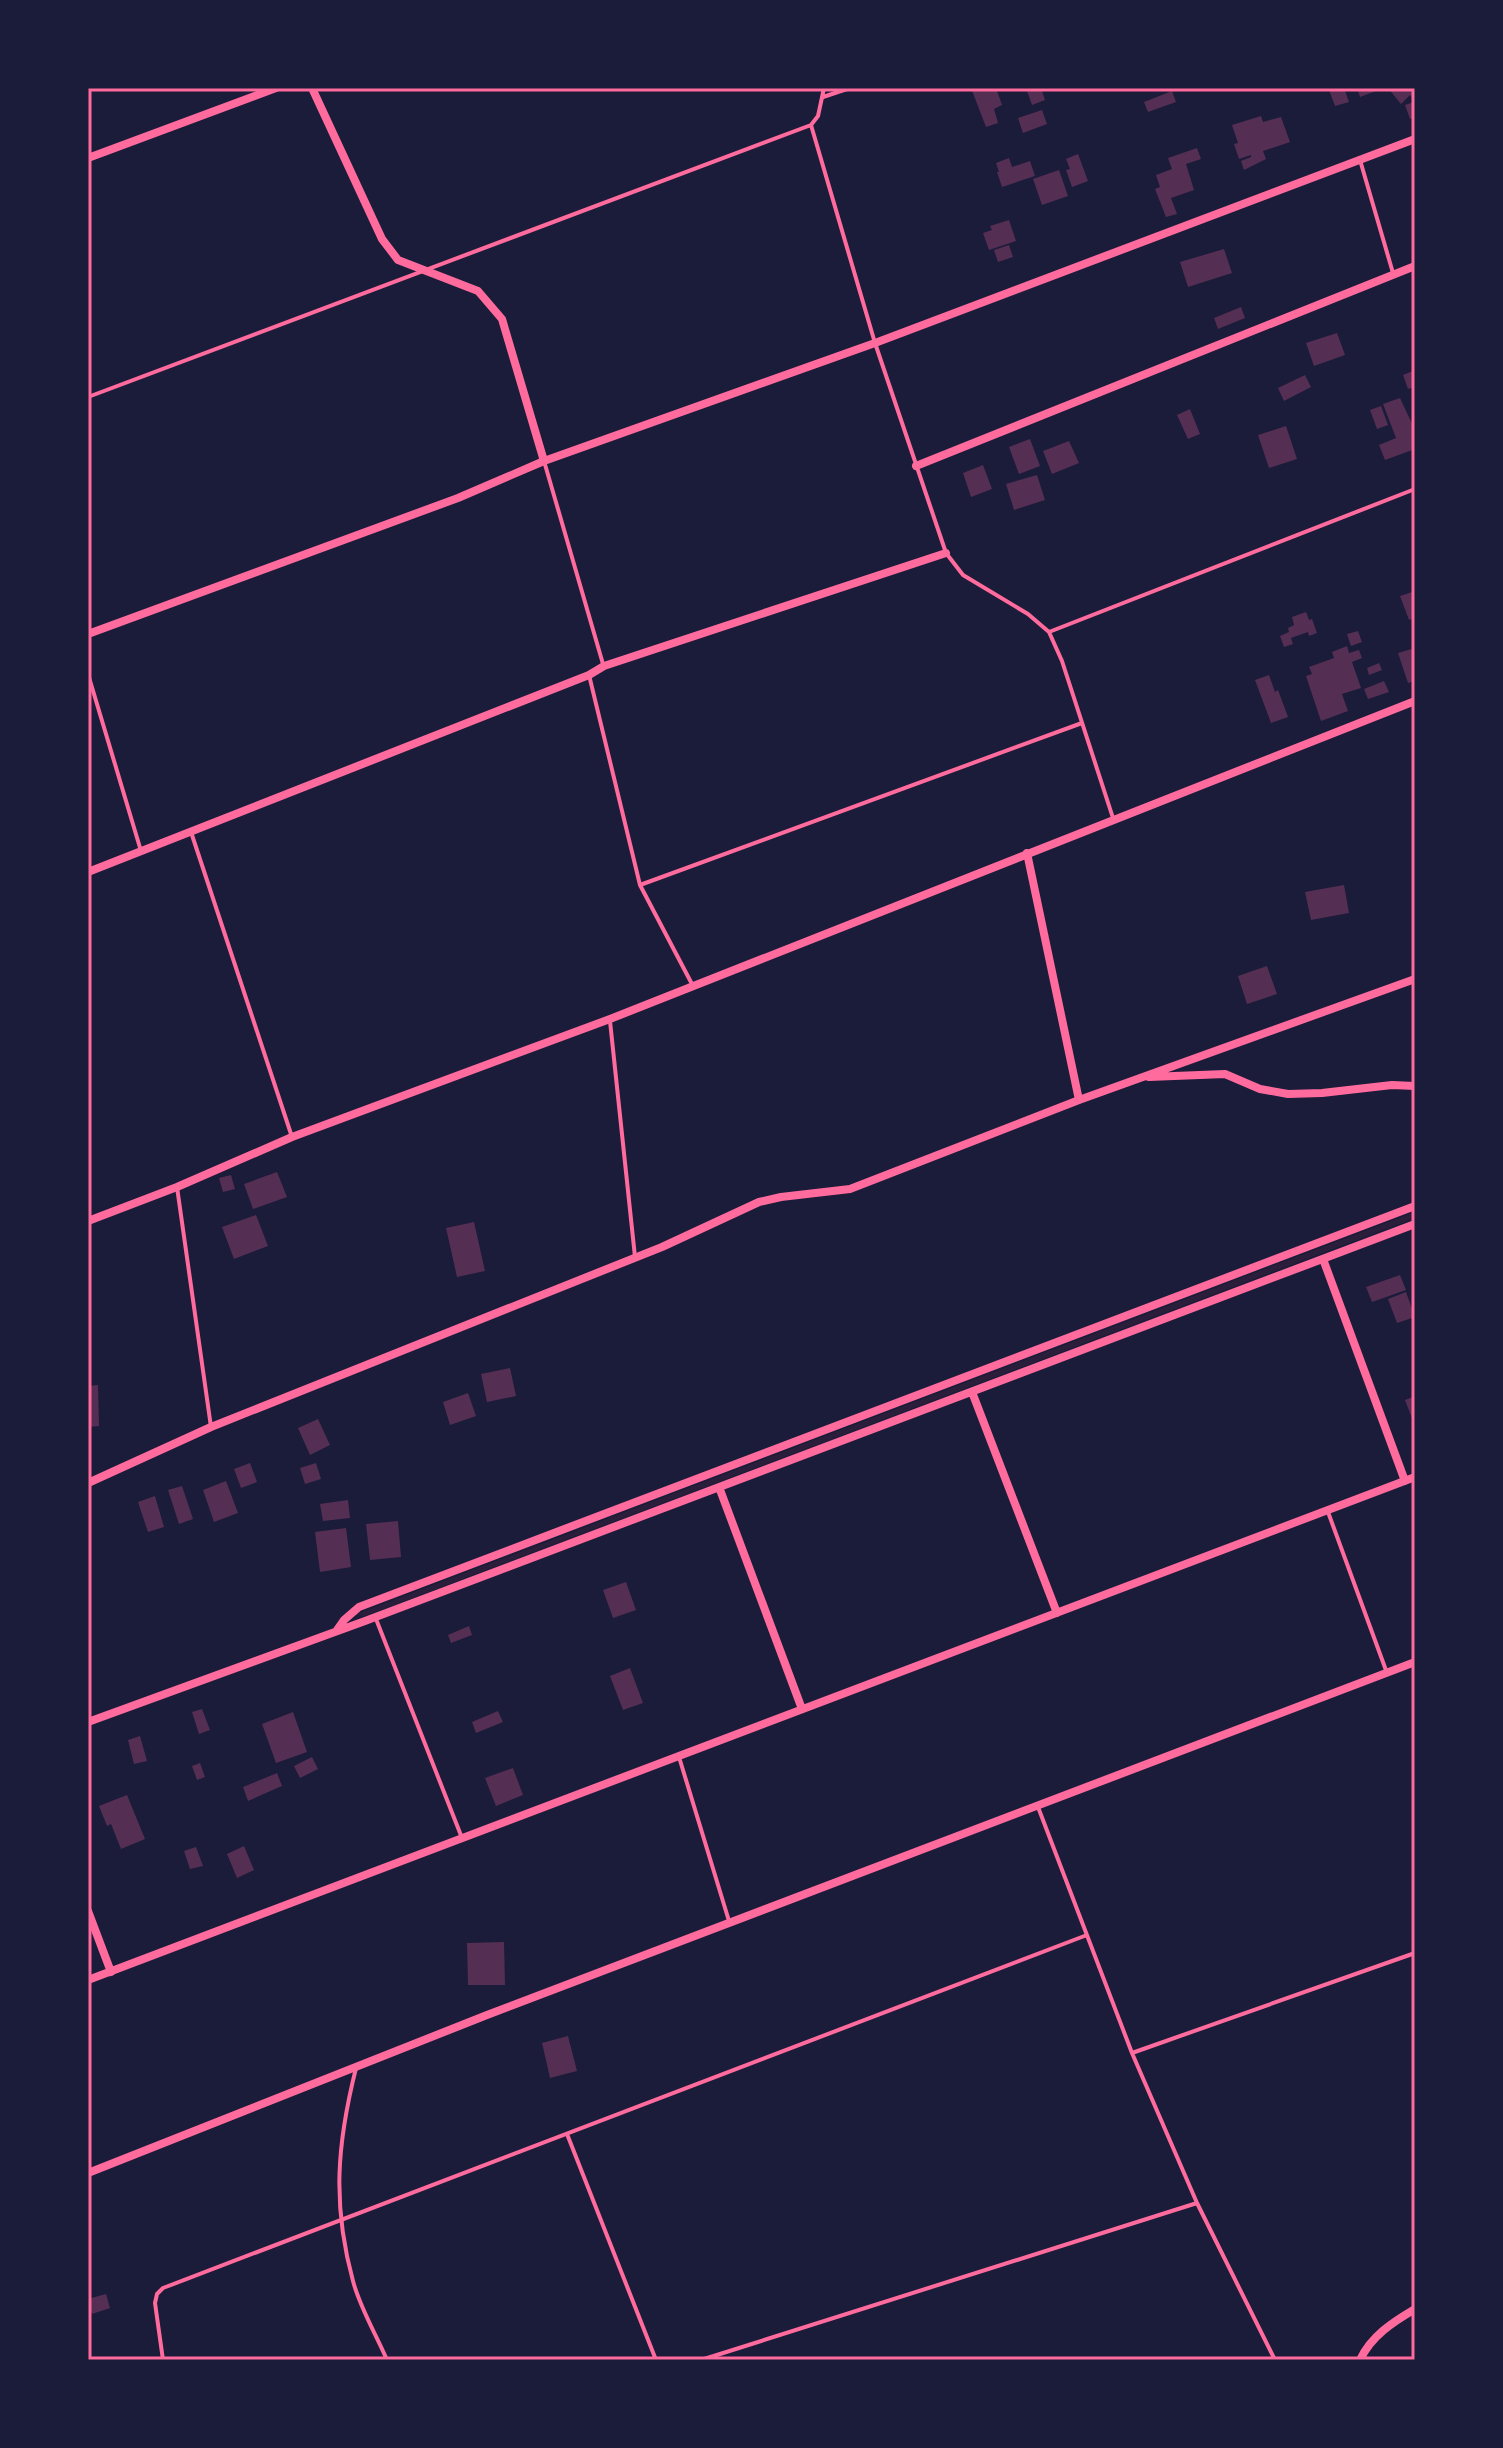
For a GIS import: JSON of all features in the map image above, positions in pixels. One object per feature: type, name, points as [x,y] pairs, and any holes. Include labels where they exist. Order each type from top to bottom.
[{"type":"street","points":[[88,158],[276,88]]},
{"type":"street","points":[[312,88],[382,239],[398,260],[478,291],[502,319],[544,461]]},
{"type":"street","points":[[88,634],[458,498],[544,461],[875,343],[1415,139]]},
{"type":"street","points":[[916,466],[1415,266]]},
{"type":"street","points":[[88,872],[589,675],[604,666],[946,553]]},
{"type":"street","points":[[88,1221],[177,1187],[292,1137],[610,1019],[1415,701]]},
{"type":"street","points":[[1027,853],[1079,1100]]},
{"type":"street","points":[[88,1483],[211,1427],[716,1224],[750,1206],[781,1197],[850,1189],[1079,1100],[1415,979]]},
{"type":"street","points":[[1140,1078],[1225,1074],[1260,1089],[1288,1094],[1392,1085],[1415,1086]]},
{"type":"street","points":[[337,1631],[359,1607],[1415,1206]]},
{"type":"street","points":[[88,1722],[375,1617],[1415,1224]]},
{"type":"street","points":[[1323,1259],[1405,1481]]},
{"type":"street","points":[[972,1392],[1057,1613]]},
{"type":"street","points":[[88,1980],[1415,1477]]},
{"type":"street","points":[[719,1487],[802,1709]]},
{"type":"street","points":[[88,2173],[357,2066],[1415,1662]]},
{"type":"street","points":[[88,1911],[111,1972]]},
{"type":"street","points":[[1360,2360],[1367,2345],[1397,2319],[1415,2309]]},
{"type":"lane","points":[[88,397],[811,125],[818,116],[824,88]]},
{"type":"lane","points":[[823,97],[850,88]]},
{"type":"lane","points":[[811,125],[875,343],[946,553],[963,575],[1028,614],[1049,632],[1062,661],[1114,821]]},
{"type":"lane","points":[[1360,160],[1393,274]]},
{"type":"lane","points":[[544,461],[604,666]]},
{"type":"lane","points":[[1049,632],[1415,489]]},
{"type":"lane","points":[[88,674],[141,851]]},
{"type":"lane","points":[[589,675],[640,885],[693,986]]},
{"type":"lane","points":[[640,885],[1082,723]]},
{"type":"lane","points":[[191,832],[292,1137]]},
{"type":"lane","points":[[610,1019],[635,1257]]},
{"type":"lane","points":[[177,1187],[211,1427]]},
{"type":"lane","points":[[1327,1510],[1387,1673]]},
{"type":"lane","points":[[375,1617],[462,1839]]},
{"type":"lane","points":[[679,1756],[730,1923]]},
{"type":"lane","points":[[1038,1806],[1132,2053],[1197,2203],[1275,2360]]},
{"type":"lane","points":[[163,2360],[155,2303],[157,2294],[163,2288],[1087,1935]]},
{"type":"lane","points":[[1132,2053],[1415,1953]]},
{"type":"lane","points":[[357,2066],[345,2113],[338,2160],[341,2221],[353,2283],[387,2360]]},
{"type":"lane","points":[[567,2134],[656,2360]]},
{"type":"lane","points":[[701,2360],[1197,2203]]},
{"type":"shaded area","points":[[1415,1212],[1415,1218],[362,1617],[357,1614]]},
{"type":"building","points":[[971,88],[996,88],[1002,105],[994,109],[998,123],[986,127]]},
{"type":"building","points":[[1026,88],[1041,88],[1045,100],[1032,105]]},
{"type":"building","points":[[1344,88],[1349,102],[1335,106],[1329,90]]},
{"type":"building","points":[[1357,88],[1374,88],[1376,91],[1360,97]]},
{"type":"building","points":[[1388,88],[1415,88],[1415,117],[1410,119],[1405,105],[1414,102],[1410,95],[1401,104]]},
{"type":"building","points":[[1172,91],[1176,102],[1148,112],[1144,102]]},
{"type":"building","points":[[1042,110],[1047,124],[1023,133],[1018,118]]},
{"type":"building","points":[[1261,116],[1263,122],[1281,117],[1290,142],[1263,151],[1266,159],[1244,170],[1241,161],[1251,155],[1239,159],[1232,125]]},
{"type":"building","points":[[1197,148],[1201,159],[1186,164],[1194,190],[1171,198],[1177,214],[1166,217],[1155,189],[1160,187],[1156,175],[1172,169],[1168,158]]},
{"type":"building","points":[[1078,154],[1088,181],[1072,187],[1066,159]]},
{"type":"building","points":[[1009,158],[1012,167],[1030,161],[1035,176],[1002,187],[996,163]]},
{"type":"building","points":[[1059,170],[1068,196],[1042,205],[1033,179]]},
{"type":"building","points":[[1009,220],[1016,241],[989,250],[983,233],[992,230],[990,226]]},
{"type":"building","points":[[1009,245],[1013,257],[998,262],[994,250]]},
{"type":"building","points":[[1224,249],[1232,273],[1188,287],[1180,262]]},
{"type":"building","points":[[1241,307],[1245,318],[1218,329],[1214,318]]},
{"type":"building","points":[[1337,333],[1345,355],[1314,366],[1306,343]]},
{"type":"building","points":[[1415,370],[1415,387],[1408,389],[1403,375]]},
{"type":"building","points":[[1305,375],[1311,387],[1284,401],[1278,388]]},
{"type":"building","points":[[1400,398],[1415,430],[1415,449],[1385,460],[1379,445],[1396,438],[1383,404]]},
{"type":"building","points":[[1381,406],[1388,425],[1377,429],[1370,410]]},
{"type":"building","points":[[1190,409],[1200,434],[1188,439],[1177,415]]},
{"type":"building","points":[[1286,426],[1297,459],[1269,468],[1258,435]]},
{"type":"building","points":[[1030,439],[1040,466],[1019,474],[1009,447]]},
{"type":"building","points":[[1069,441],[1079,463],[1052,474],[1043,451]]},
{"type":"building","points":[[983,465],[992,489],[971,497],[963,473]]},
{"type":"building","points":[[1037,475],[1045,500],[1014,510],[1006,484]]},
{"type":"building","points":[[1415,591],[1415,618],[1409,620],[1400,596]]},
{"type":"building","points":[[1306,612],[1317,633],[1309,636],[1308,632],[1291,638],[1293,644],[1284,647],[1280,636],[1289,632],[1288,628],[1294,625],[1292,617]]},
{"type":"building","points":[[1358,631],[1362,642],[1351,646],[1347,634]]},
{"type":"building","points":[[1347,646],[1349,653],[1359,650],[1362,658],[1352,662],[1361,688],[1342,694],[1348,711],[1321,721],[1306,676],[1312,674],[1309,667],[1334,658],[1332,652]]},
{"type":"building","points":[[1415,648],[1415,681],[1408,683],[1398,653]]},
{"type":"building","points":[[1379,663],[1382,670],[1369,675],[1367,668]]},
{"type":"building","points":[[1269,675],[1288,717],[1271,723],[1255,680]]},
{"type":"building","points":[[1384,681],[1389,692],[1368,699],[1364,689]]},
{"type":"building","points":[[1344,885],[1349,913],[1311,920],[1305,892]]},
{"type":"building","points":[[1267,966],[1277,994],[1247,1004],[1238,976]]},
{"type":"building","points":[[277,1172],[287,1197],[253,1209],[244,1184]]},
{"type":"building","points":[[231,1175],[235,1189],[223,1192],[219,1178]]},
{"type":"building","points":[[256,1215],[268,1246],[234,1259],[222,1227]]},
{"type":"building","points":[[474,1222],[485,1271],[457,1277],[446,1228]]},
{"type":"building","points":[[1400,1275],[1406,1290],[1372,1302],[1366,1287]]},
{"type":"building","points":[[1406,1292],[1415,1317],[1397,1323],[1388,1299]]},
{"type":"building","points":[[510,1368],[516,1396],[487,1402],[481,1374]]},
{"type":"building","points":[[98,1385],[99,1426],[88,1427],[88,1386]]},
{"type":"building","points":[[468,1393],[476,1416],[450,1425],[443,1402]]},
{"type":"building","points":[[1415,1396],[1415,1420],[1413,1421],[1405,1400]]},
{"type":"building","points":[[318,1419],[330,1445],[310,1455],[298,1428]]},
{"type":"building","points":[[250,1463],[257,1482],[241,1488],[234,1469]]},
{"type":"building","points":[[316,1463],[321,1479],[305,1484],[300,1468]]},
{"type":"building","points":[[226,1481],[238,1513],[214,1522],[203,1490]]},
{"type":"building","points":[[182,1486],[193,1519],[179,1524],[168,1490]]},
{"type":"building","points":[[155,1496],[164,1527],[148,1532],[138,1502]]},
{"type":"building","points":[[348,1500],[350,1518],[323,1521],[320,1504]]},
{"type":"building","points":[[398,1521],[401,1557],[370,1560],[366,1524]]},
{"type":"building","points":[[346,1528],[351,1567],[320,1572],[315,1532]]},
{"type":"building","points":[[626,1582],[636,1610],[613,1618],[603,1590]]},
{"type":"building","points":[[469,1626],[472,1635],[451,1643],[448,1635]]},
{"type":"building","points":[[630,1668],[643,1703],[623,1710],[610,1676]]},
{"type":"building","points":[[202,1709],[210,1730],[199,1734],[192,1712]]},
{"type":"building","points":[[498,1711],[503,1722],[476,1733],[472,1722]]},
{"type":"building","points":[[293,1712],[307,1752],[276,1763],[262,1724]]},
{"type":"building","points":[[140,1736],[147,1761],[134,1764],[128,1740]]},
{"type":"building","points":[[312,1757],[318,1769],[300,1778],[294,1766]]},
{"type":"building","points":[[200,1763],[205,1777],[197,1780],[192,1766]]},
{"type":"building","points":[[513,1768],[523,1795],[496,1806],[485,1778]]},
{"type":"building","points":[[277,1773],[282,1786],[248,1801],[243,1787]]},
{"type":"building","points":[[127,1795],[145,1839],[121,1849],[111,1824],[107,1826],[99,1806]]},
{"type":"building","points":[[244,1846],[254,1870],[237,1878],[227,1854]]},
{"type":"building","points":[[196,1847],[203,1866],[190,1869],[184,1851]]},
{"type":"building","points":[[504,1942],[505,1985],[468,1985],[467,1943]]},
{"type":"building","points":[[568,2036],[577,2071],[550,2078],[542,2043]]},
{"type":"building","points":[[106,2294],[110,2308],[92,2314],[88,2299]]}]
